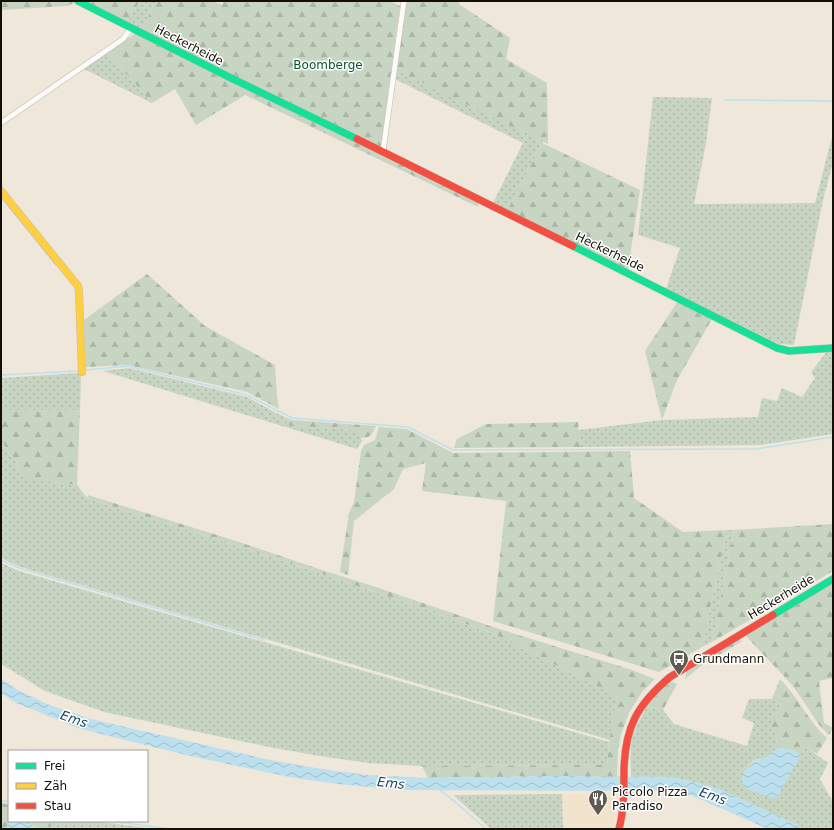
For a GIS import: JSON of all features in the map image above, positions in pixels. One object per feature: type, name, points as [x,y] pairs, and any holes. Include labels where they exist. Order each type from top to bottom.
[{"type":"street","points":[[1,123],[123,39],[131,28],[78,1]]},
{"type":"street","points":[[382,151],[404,1]]},
{"type":"street","name":"Heckerheide","points":[[131,28],[777,348],[788,351],[833,348]]},
{"type":"street","points":[[1,191],[78,286],[82,372]]},
{"type":"street","name":"Heckerheide","points":[[618,829],[622,818],[625,747],[627,735],[635,716],[648,696],[670,677],[739,634],[833,579]]},
{"type":"shaded area","points":[[562,794],[618,794],[613,829],[563,829]]},
{"type":"green space","points":[[1,1],[77,1],[67,6],[1,10]]},
{"type":"green space","points":[[86,1],[140,1],[127,22]]},
{"type":"green space","points":[[140,1],[156,1],[142,29],[127,22]]},
{"type":"green space","name":"Boomberge","points":[[156,1],[213,1],[222,5],[224,1],[390,1],[400,6],[380,152],[479,202],[478,207],[245,95],[196,125],[175,89],[152,103],[107,52],[142,29]]},
{"type":"green space","points":[[406,1],[459,1],[459,4],[510,38],[506,59],[547,83],[548,144],[396,70]]},
{"type":"green space","points":[[107,52],[152,103],[84,69]]},
{"type":"green space","points":[[396,70],[543,141],[507,211],[493,203],[523,143],[395,79]]},
{"type":"green space","points":[[653,97],[712,98],[706,143],[694,204],[815,203],[833,133],[833,162],[823,200],[794,345],[779,344],[666,289],[680,248],[638,235]]},
{"type":"green space","points":[[542,143],[640,190],[628,270],[507,211]]},
{"type":"green space","points":[[1,194],[58,264],[56,266],[1,198]]},
{"type":"green space","points":[[147,274],[205,326],[275,365],[279,409],[247,392],[128,365],[86,367],[84,320]]},
{"type":"green space","points":[[678,301],[712,319],[677,380],[662,420],[645,351]]},
{"type":"green space","points":[[828,350],[833,350],[833,434],[761,445],[580,447],[578,430],[662,420],[758,417],[762,398],[777,401],[782,388],[802,397],[815,378],[811,372]]},
{"type":"green space","points":[[129,368],[247,397],[280,415],[290,426],[358,430],[362,441],[357,449],[103,371]]},
{"type":"green space","points":[[80,373],[80,410],[2,410],[1,417],[1,378]]},
{"type":"green space","points":[[2,410],[80,410],[77,485],[40,481],[19,474],[16,460],[7,452],[1,436]]},
{"type":"green space","points":[[280,415],[292,420],[376,426],[370,435],[361,438],[357,430],[290,426]]},
{"type":"green space","points":[[578,422],[580,447],[454,448],[457,439],[486,424]]},
{"type":"green space","points":[[379,427],[407,429],[453,453],[630,451],[634,498],[683,532],[727,530],[702,647],[659,672],[493,621],[506,501],[422,491],[426,463],[403,469],[394,489],[354,521],[348,575],[340,572],[349,513],[354,502],[361,451],[364,445],[375,440]]},
{"type":"green space","points":[[1,436],[7,452],[16,460],[19,474],[49,482],[77,485],[87,498],[271,557],[494,634],[617,696],[610,740],[20,567],[1,558]]},
{"type":"green space","points":[[88,495],[233,540],[493,627],[629,669],[655,679],[642,692],[629,713],[621,734],[618,751],[617,777],[548,776],[428,778],[422,766],[607,765],[609,742],[617,696],[494,634],[271,557],[87,498]]},
{"type":"green space","points":[[833,524],[833,571],[712,642],[734,530]]},
{"type":"green space","points":[[727,530],[734,530],[712,642],[702,647]]},
{"type":"green space","points":[[1,563],[19,571],[609,742],[607,765],[422,766],[368,763],[269,747],[104,712],[45,691],[1,664]]},
{"type":"green space","points":[[833,583],[833,678],[819,681],[824,723],[833,728],[829,735],[820,726],[793,686],[745,635]]},
{"type":"green space","points":[[738,639],[742,641],[701,666],[685,679],[687,670]]},
{"type":"green space","points":[[780,679],[814,724],[827,738],[817,754],[806,747],[801,755],[793,750],[778,748],[775,731],[768,728],[780,706],[772,699]]},
{"type":"green space","points":[[670,681],[677,684],[663,710],[647,706],[663,686]]},
{"type":"green space","points":[[749,699],[772,699],[780,706],[775,731],[778,748],[768,756],[754,760],[743,773],[751,791],[806,747],[828,763],[820,779],[833,802],[833,829],[806,829],[720,790],[698,783],[671,777],[631,777],[631,750],[633,735],[647,706],[663,710],[674,724],[747,746],[754,723],[742,718]]},
{"type":"green space","points":[[562,794],[563,829],[491,829],[453,795]]},
{"type":"green space","points":[[1,802],[8,805],[8,822],[7,829],[1,829]]},
{"type":"green space","points":[[22,822],[52,822],[50,829],[37,829],[37,827]]},
{"type":"green space","points":[[52,822],[102,822],[154,829],[50,829]]},
{"type":"water","name":"Ems","points":[[1,679],[16,689],[47,704],[91,719],[270,760],[367,775],[428,778],[548,776],[671,777],[720,789],[806,829],[768,829],[693,796],[676,791],[403,790],[294,778],[190,756],[81,729],[16,703],[1,693]]},
{"type":"water","points":[[778,748],[793,750],[801,755],[776,799],[751,791],[744,786],[742,781],[743,773],[755,760],[768,756]]},
{"type":"water","points":[[8,822],[22,822],[38,827],[37,829],[7,829]]},
{"type":"waterway","points":[[725,100],[833,101]]},
{"type":"waterway","points":[[86,370],[128,366],[247,395],[292,418],[408,427],[453,450],[756,449],[833,437]]},
{"type":"waterway","points":[[1,375],[78,371]]},
{"type":"waterway","points":[[1,560],[19,568],[264,640]]},
{"type":"waterway","points":[[439,789],[486,829]]},
{"type":"waterway","points":[[1,800],[8,802]]},
{"type":"waterway","points":[[46,829],[49,822]]},
{"type":"waterway","points":[[117,822],[170,829]]},
{"type":"traffic: fast","points":[[78,1],[357,139]]},
{"type":"traffic: fast","points":[[573,246],[777,348],[789,351],[833,348]]},
{"type":"traffic: fast","points":[[773,615],[833,579]]},
{"type":"traffic: slow","points":[[1,191],[78,286],[82,372]]},
{"type":"traffic: jam","points":[[357,139],[573,246]]},
{"type":"traffic: jam","points":[[619,829],[623,807],[624,770],[627,741],[630,729],[641,707],[670,677],[773,615]]},
{"type":"place","name":"Grundmann","points":[[679,676]]},
{"type":"place","name":"Piccolo Pizza Paradiso","points":[[598,816]]}]
